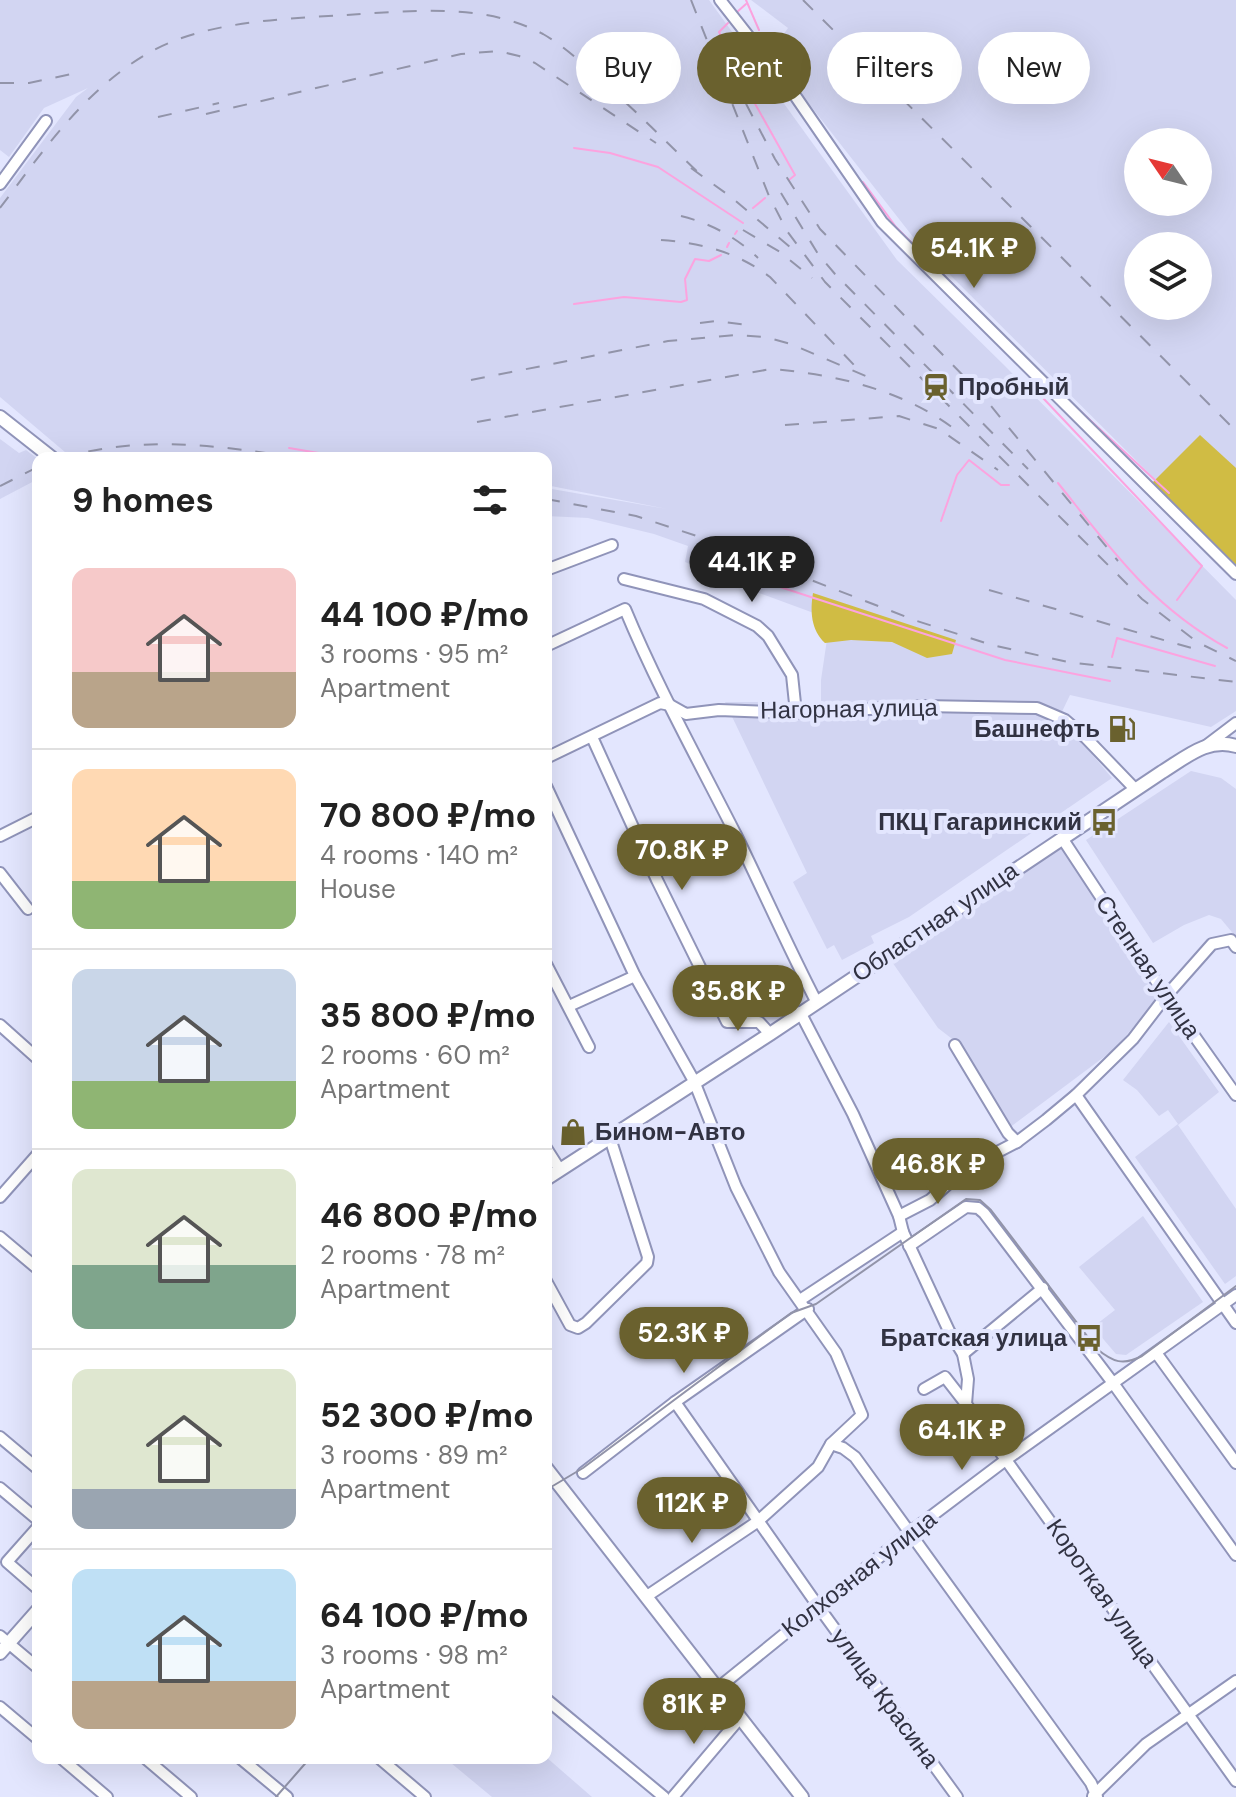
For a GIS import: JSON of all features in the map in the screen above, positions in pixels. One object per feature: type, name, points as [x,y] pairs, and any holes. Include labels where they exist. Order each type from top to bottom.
[{"type":"main road","points":[[0,417],[44,452]]},
{"type":"main road","points":[[1206,746],[1223,743],[1236,746]]},
{"type":"main road","name":"Областная улица","points":[[552,1175],[1206,746]]},
{"type":"main road","points":[[552,1476],[802,1797]]},
{"type":"main road","points":[[3,1644],[32,1616]]},
{"type":"street","points":[[720,0],[796,97],[882,222],[1236,574]]},
{"type":"street","points":[[0,184],[46,121]]},
{"type":"street","points":[[552,568],[612,545]]},
{"type":"street","points":[[624,579],[704,599],[757,626],[768,636],[792,675],[796,713]]},
{"type":"street","points":[[552,643],[625,609],[646,660],[816,1001]]},
{"type":"street","name":"Нагорная улица","points":[[552,755],[660,703],[686,714],[719,710],[796,713],[923,706],[1037,708],[1065,720],[1136,790]]},
{"type":"street","points":[[1206,746],[1236,723]]},
{"type":"street","points":[[592,737],[657,880],[727,1022],[759,1022],[770,1034]]},
{"type":"street","points":[[552,799],[635,976],[694,1081],[736,1187],[779,1272],[836,1353],[862,1415],[831,1444],[818,1467],[757,1522],[647,1596]]},
{"type":"street","points":[[0,836],[32,820]]},
{"type":"street","name":"Степная улица","points":[[1062,838],[1166,996],[1236,1095]]},
{"type":"street","points":[[0,873],[28,909]]},
{"type":"street","points":[[899,1216],[930,1200],[984,1159],[1017,1142],[1076,1095],[1133,1039],[1212,944],[1231,940],[1236,947]]},
{"type":"street","points":[[552,975],[589,1047]]},
{"type":"street","points":[[569,1006],[635,976]]},
{"type":"street","points":[[800,1012],[853,1114],[899,1216],[909,1246],[963,1354],[968,1379],[966,1404]]},
{"type":"street","points":[[0,1025],[32,1054]]},
{"type":"street","points":[[955,1045],[1008,1133],[1017,1142]]},
{"type":"street","points":[[1076,1095],[1236,1323]]},
{"type":"street","points":[[552,1292],[570,1325],[578,1328],[647,1263],[648,1257],[610,1138]]},
{"type":"street","points":[[552,1157],[560,1170]]},
{"type":"street","points":[[0,1197],[32,1161]]},
{"type":"street","points":[[909,1246],[966,1207],[978,1208],[1043,1288],[1236,1555]]},
{"type":"street","points":[[583,1473],[903,1232]]},
{"type":"street","points":[[0,1237],[32,1264]]},
{"type":"street","points":[[963,1354],[1043,1288]]},
{"type":"street","name":"Колхозная улица","points":[[718,1688],[909,1533],[1236,1295]]},
{"type":"street","points":[[1157,1354],[1236,1463]]},
{"type":"street","name":"Короткая улица","points":[[924,1389],[945,1377],[1236,1781]]},
{"type":"street","name":"улица Красина","points":[[675,1402],[757,1522],[957,1797]]},
{"type":"street","points":[[1,1439],[32,1464]]},
{"type":"street","points":[[831,1444],[855,1457],[1091,1783],[1094,1796]]},
{"type":"street","points":[[0,1488],[32,1515]]},
{"type":"street","points":[[32,1534],[7,1562],[32,1584]]},
{"type":"street","points":[[3,1644],[32,1664]]},
{"type":"street","points":[[1094,1796],[1146,1744],[1236,1681]]},
{"type":"street","points":[[552,1704],[664,1797]]},
{"type":"street","points":[[0,1707],[32,1734]]},
{"type":"street","points":[[673,1797],[740,1718]]},
{"type":"street","points":[[68,1764],[107,1797]]},
{"type":"street","points":[[152,1764],[191,1797]]},
{"type":"street","points":[[247,1764],[287,1797]]},
{"type":"street","points":[[386,1764],[425,1797]]},
{"type":"shaded area","points":[[0,0],[709,0],[732,32],[697,32],[697,104],[784,104],[897,260],[1236,600],[1236,711],[1211,727],[1070,695],[1057,722],[1074,733],[1112,778],[909,917],[871,936],[874,943],[842,960],[834,945],[827,949],[793,882],[807,873],[725,702],[821,702],[830,619],[685,562],[688,546],[588,518],[552,516],[552,489],[667,509],[552,486],[552,452],[65,452],[0,397],[0,198],[76,97],[88,88],[44,108],[9,157],[0,150]]},
{"type":"shaded area","points":[[751,0],[1236,0],[1236,560],[917,242],[809,104],[811,32],[785,32],[788,28]]},
{"type":"shaded area","points":[[1200,435],[1236,468],[1236,566],[1152,483]]},
{"type":"shaded area","points":[[0,439],[19,453],[26,450],[32,454],[32,482],[0,499]]},
{"type":"shaded area","points":[[718,555],[748,564],[753,581],[746,586],[723,571]]},
{"type":"shaded area","points":[[813,593],[956,640],[952,654],[927,658],[892,642],[851,640],[825,643],[813,620]]},
{"type":"shaded area","name":"ПКЦ Гагаринский","points":[[1191,771],[1221,778],[1236,789],[1236,937],[1221,919],[1209,915],[1153,943],[1086,840]]},
{"type":"shaded area","points":[[1060,844],[1158,1000],[1112,1051],[1009,1128],[960,1045],[938,1028],[890,959]]},
{"type":"shaded area","points":[[1169,1022],[1219,1092],[1178,1125],[1236,1209],[1236,1276],[1225,1284],[1135,1157],[1178,1124],[1168,1110],[1159,1116],[1137,1090],[1123,1080]]},
{"type":"shaded area","points":[[1143,1216],[1203,1302],[1126,1355],[1116,1354],[1093,1327],[1115,1310],[1079,1267]]},
{"type":"shaded area","points":[[552,1762],[592,1797],[492,1797],[452,1764]]},
{"type":"waterway","points":[[746,0],[759,30]]},
{"type":"waterway","points":[[737,12],[746,4]]},
{"type":"waterway","points":[[728,23],[719,32],[795,175],[789,180]]},
{"type":"waterway","points":[[574,148],[610,153],[658,167],[743,223]]},
{"type":"waterway","points":[[863,182],[896,227],[985,317]]},
{"type":"waterway","points":[[753,208],[765,198]]},
{"type":"waterway","points":[[727,247],[729,243]]},
{"type":"waterway","points":[[574,304],[624,297],[681,302],[687,300],[685,279],[695,259],[709,261],[721,255]]},
{"type":"waterway","points":[[1064,396],[1169,493]]},
{"type":"waterway","points":[[1043,398],[1202,566],[1177,600]]},
{"type":"waterway","points":[[289,448],[313,452]]},
{"type":"waterway","points":[[941,521],[957,475],[969,460],[1001,485],[1009,485]]},
{"type":"waterway","points":[[1058,483],[1154,595],[1200,632],[1227,648]]},
{"type":"waterway","points":[[738,568],[780,587],[1005,660],[1110,681]]},
{"type":"waterway","points":[[1112,657],[1117,638],[1215,666]]},
{"type":"tram line","points":[[552,1486],[583,1468],[791,1313],[816,1304],[966,1199],[980,1200],[991,1210],[1097,1349],[1113,1360],[1124,1362],[1142,1356],[1236,1286]]},
{"type":"tram line","points":[[276,1797],[305,1764]]},
{"type":"railway","points":[[691,0],[769,196],[787,231],[825,282],[1142,599],[1197,642],[1236,661]]},
{"type":"railway","points":[[803,0],[1236,431]]},
{"type":"railway","points":[[0,208],[48,144],[102,86],[145,55],[167,44],[216,28],[242,24],[395,12],[471,13],[496,17],[543,34],[593,73],[701,175]]},
{"type":"railway","points":[[206,114],[461,54],[498,51],[535,63],[656,143]]},
{"type":"railway","points":[[0,83],[29,83],[81,72]]},
{"type":"railway","points":[[158,117],[219,103]]},
{"type":"railway","points":[[746,104],[775,159],[820,229],[982,395],[1118,561]]},
{"type":"railway","points":[[691,168],[791,248]]},
{"type":"railway","points":[[781,193],[818,254],[835,274],[1028,469]]},
{"type":"railway","points":[[681,216],[722,232],[758,258]]},
{"type":"railway","points":[[743,230],[780,252],[812,278]]},
{"type":"railway","points":[[661,240],[718,250],[758,268],[855,366]]},
{"type":"railway","points":[[700,323],[717,321],[755,326]]},
{"type":"railway","points":[[471,380],[668,341],[735,335],[765,337],[791,344],[875,380]]},
{"type":"railway","points":[[477,422],[771,369],[820,375],[869,387],[916,405],[957,431]]},
{"type":"railway","points":[[785,425],[899,416],[939,429],[998,470]]},
{"type":"railway","points":[[87,452],[150,444],[258,452]]},
{"type":"railway","points":[[0,486],[32,470]]},
{"type":"railway","points":[[552,500],[636,516],[697,536],[917,621],[992,645],[1068,662],[1236,682]]},
{"type":"railway","points":[[989,590],[1202,651]]},
{"type":"place","name":"Пробный","points":[[936,387]]},
{"type":"place","name":"Башнефть","points":[[1122,729]]},
{"type":"place","name":"ПКЦ Гагаринский","points":[[1104,822]]},
{"type":"place","name":"Бином-Авто","points":[[573,1132]]},
{"type":"place","name":"Братская улица","points":[[1089,1338]]}]
